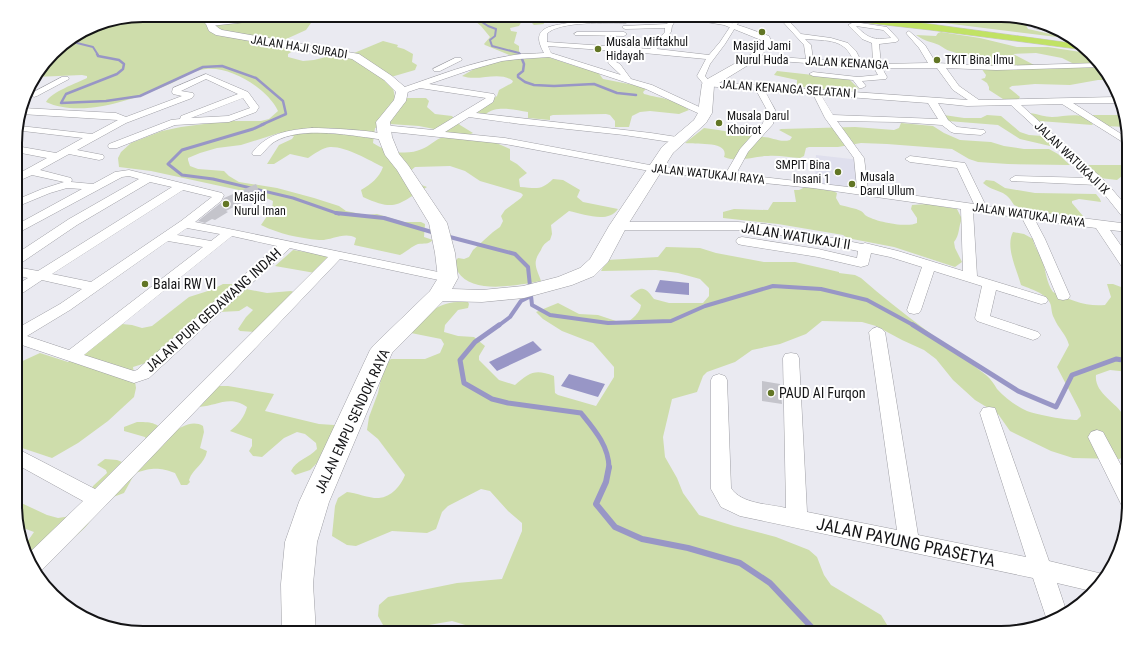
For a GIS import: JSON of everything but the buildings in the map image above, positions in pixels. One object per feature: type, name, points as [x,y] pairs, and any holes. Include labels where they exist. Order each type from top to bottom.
[{"type":"highway","points":[[877,22],[976,30],[1069,43]]},
{"type":"highway","points":[[885,22],[1075,47]]},
{"type":"street","name":"JALAN HAJI SURADI","points":[[207,22],[212,29],[219,33],[357,57],[388,78],[402,91]]},
{"type":"street","points":[[210,24],[228,22]]},
{"type":"street","points":[[575,22],[572,24],[547,29],[544,32],[544,44],[547,53],[659,90],[705,113]]},
{"type":"street","points":[[607,22],[627,25],[669,26]]},
{"type":"street","points":[[652,51],[668,32],[672,22]]},
{"type":"street","points":[[708,84],[754,57],[767,43],[766,39],[734,25],[718,22]]},
{"type":"street","points":[[551,55],[519,57],[491,62],[447,75],[402,91],[400,101],[383,122],[384,133],[392,155],[403,168],[440,230],[445,253],[443,286],[482,296],[531,290],[566,281],[587,272],[598,262],[618,226],[667,150],[699,123],[705,113],[708,84],[701,76],[703,68],[711,56],[723,43],[736,22]]},
{"type":"street","points":[[787,22],[807,45],[810,61]]},
{"type":"street","points":[[852,22],[851,25],[864,38],[875,42],[896,40],[885,28],[860,22]]},
{"type":"street","points":[[578,34],[627,25]]},
{"type":"street","points":[[627,25],[621,49],[612,63],[618,66],[628,79]]},
{"type":"street","points":[[909,33],[956,88],[977,103]]},
{"type":"street","points":[[799,36],[845,43],[852,50],[859,65]]},
{"type":"street","points":[[857,79],[883,77],[877,66],[875,42]]},
{"type":"street","points":[[544,44],[711,56]]},
{"type":"street","name":"JALAN KENANGA","points":[[754,57],[877,66],[1010,68],[1094,65]]},
{"type":"street","points":[[447,75],[432,72],[458,60]]},
{"type":"street","name":"JALAN KENANGA SELATAN I","points":[[813,74],[857,79],[868,95]]},
{"type":"street","points":[[22,176],[123,121],[189,96],[190,95],[176,92],[176,90],[203,76],[208,76],[245,94],[255,108],[232,119],[174,122]]},
{"type":"street","points":[[33,93],[65,79]]},
{"type":"street","name":"JALAN KENANGA SELATAN I","points":[[708,84],[868,95],[891,93],[931,100],[977,103],[1115,102]]},
{"type":"street","points":[[419,85],[491,96],[490,100],[436,133]]},
{"type":"street","points":[[729,176],[744,150],[768,124],[771,110],[759,87]]},
{"type":"street","points":[[815,91],[830,118],[860,158],[863,192]]},
{"type":"street","points":[[113,146],[245,94]]},
{"type":"street","points":[[931,100],[945,122],[954,130],[981,132]]},
{"type":"street","name":"JALAN WATUKAJI IX","points":[[1013,102],[1100,182],[1122,209]]},
{"type":"street","points":[[1065,102],[1122,139]]},
{"type":"street","points":[[26,111],[116,116],[122,117],[123,121]]},
{"type":"street","points":[[468,114],[514,121],[647,135],[677,140]]},
{"type":"street","name":"JALAN KENANGA SELATAN I","points":[[830,118],[897,119],[945,122]]},
{"type":"street","points":[[23,128],[133,138]]},
{"type":"street","name":"JALAN WATUKAJI RAYA","points":[[257,153],[271,139],[291,133],[436,133],[505,141],[655,169],[863,192],[1122,227]]},
{"type":"street","points":[[22,150],[58,157]]},
{"type":"street","points":[[68,152],[99,157]]},
{"type":"street","points":[[910,159],[961,165],[982,209]]},
{"type":"street","points":[[31,171],[67,180]]},
{"type":"street","name":"JALAN PURI GEDAWANG INDAH","points":[[22,227],[92,187],[113,176],[123,173],[219,196],[185,224],[65,307],[22,333]]},
{"type":"street","points":[[22,256],[73,222],[148,178]]},
{"type":"street","points":[[1015,180],[1100,182]]},
{"type":"street","points":[[22,197],[67,185],[92,187]]},
{"type":"street","points":[[22,287],[182,186]]},
{"type":"street","points":[[967,206],[970,279]]},
{"type":"street","points":[[1026,215],[1039,239],[1064,296]]},
{"type":"street","name":"JALAN PURI GEDAWANG INDAH","points":[[185,224],[337,255],[443,286]]},
{"type":"street","points":[[1100,225],[1122,257]]},
{"type":"street","name":"JALAN WATUKAJI II","points":[[618,226],[738,226],[765,228],[865,247],[929,265],[1041,300]]},
{"type":"street","points":[[71,357],[230,232]]},
{"type":"street","points":[[166,237],[214,245]]},
{"type":"street","points":[[742,241],[818,253],[861,263],[863,262],[865,247]]},
{"type":"street","name":"JALAN PURI GEDAWANG INDAH","points":[[22,339],[71,357],[138,377],[287,244]]},
{"type":"street","points":[[35,561],[98,500],[337,255]]},
{"type":"street","points":[[914,310],[929,265]]},
{"type":"street","points":[[22,272],[94,287]]},
{"type":"street","points":[[990,284],[982,318],[1033,335]]},
{"type":"street","name":"JALAN EMPU SENDOK RAYA","points":[[299,626],[297,584],[301,542],[314,502],[380,354],[443,286]]},
{"type":"street","points":[[877,332],[909,543]]},
{"type":"street","points":[[791,358],[797,519]]},
{"type":"street","name":"JALAN PAYUNG PRASETYA","points":[[719,380],[721,489],[728,501],[740,507],[1095,581]]},
{"type":"street","points":[[989,413],[1056,613]]},
{"type":"street","points":[[1097,438],[1122,486]]},
{"type":"street","points":[[22,458],[98,500]]},
{"type":"shaded area","name":"SMPIT Bina Insani 1","points":[[816,155],[860,160],[861,190],[815,184]]},
{"type":"green space","points":[[135,22],[336,22],[311,23],[306,30],[273,45],[291,49],[293,51],[288,54],[288,57],[303,61],[338,54],[354,53],[383,41],[398,45],[397,47],[413,54],[412,62],[417,65],[415,70],[391,77],[395,98],[426,98],[429,101],[427,107],[435,114],[452,116],[460,125],[473,133],[464,137],[492,141],[510,149],[510,160],[527,173],[519,179],[520,187],[538,188],[549,183],[553,179],[563,180],[580,190],[577,197],[583,202],[618,209],[614,214],[602,217],[588,216],[569,211],[551,225],[552,234],[550,240],[543,245],[536,258],[536,268],[541,281],[521,285],[496,287],[474,284],[465,279],[458,272],[455,266],[455,261],[458,258],[464,259],[469,257],[473,250],[500,227],[503,221],[501,216],[505,210],[521,198],[523,195],[521,193],[480,181],[465,171],[450,166],[415,167],[402,178],[427,187],[397,204],[391,205],[375,202],[363,197],[361,190],[374,180],[383,167],[350,151],[336,147],[321,150],[308,158],[290,154],[274,164],[267,164],[279,145],[292,139],[294,136],[279,133],[241,145],[217,148],[188,158],[190,166],[198,169],[224,171],[239,182],[277,188],[314,198],[339,206],[346,211],[366,215],[377,214],[404,222],[421,222],[425,224],[424,237],[433,240],[428,243],[418,244],[400,255],[354,245],[356,238],[351,236],[319,240],[282,233],[261,225],[272,209],[273,201],[257,194],[151,171],[119,167],[118,158],[121,152],[131,143],[162,131],[227,121],[261,121],[269,119],[278,111],[266,95],[257,87],[237,75],[226,71],[206,69],[192,73],[143,95],[110,104],[77,108],[61,107],[46,102],[53,95],[87,78],[87,76],[42,77],[57,57],[76,42],[89,34],[119,24]],"holes":[[[390,124],[419,126],[434,129],[444,137],[416,151],[403,153],[390,151],[373,143],[375,128]]]},
{"type":"green space","points":[[476,22],[521,22],[519,26],[510,28],[511,31],[517,32],[514,43],[519,46],[519,51],[524,59],[548,57],[578,67],[597,71],[603,79],[639,86],[646,89],[643,92],[644,94],[668,99],[689,110],[679,114],[650,111],[640,112],[632,116],[629,127],[615,127],[615,121],[610,115],[606,114],[553,115],[550,116],[550,120],[528,118],[528,112],[511,109],[490,111],[486,114],[474,112],[497,96],[499,90],[513,81],[502,76],[475,78],[462,76],[474,69],[512,56],[485,45],[484,44],[490,37]]},
{"type":"green space","points":[[531,22],[544,22],[544,24],[534,25]]},
{"type":"green space","points":[[936,22],[1017,23],[1026,25],[1028,29],[1061,37]]},
{"type":"green space","points":[[941,32],[980,38],[1017,47],[1048,47],[1081,52],[1092,63],[1104,80],[1070,85],[1035,84],[1012,86],[1009,88],[1020,97],[1018,100],[1003,99],[989,90],[987,83],[981,79],[985,78],[986,75],[971,59],[949,51],[916,35],[936,36]],"holes":[[[1036,53],[1062,58],[1078,66],[1038,67],[1013,54]]]},
{"type":"green space","points":[[777,71],[849,79],[859,89],[852,91],[800,87],[797,85],[797,80],[774,75]]},
{"type":"green space","points":[[1030,113],[1049,117],[1075,115],[1085,117],[1090,120],[1093,125],[1039,121]]},
{"type":"green space","points":[[944,115],[964,118],[981,118],[987,115],[1001,116],[1020,132],[1029,135],[1043,136],[1048,138],[1053,143],[1050,146],[1020,139],[998,125],[948,121]]},
{"type":"green space","points":[[1091,115],[1119,115],[1121,127],[1105,126]]},
{"type":"green space","points":[[901,123],[933,126],[960,140],[991,142],[1004,146],[1024,149],[1049,149],[1058,154],[1070,165],[978,162],[969,159],[952,149],[861,143],[838,147],[809,147],[806,148],[804,156],[800,158],[762,156],[730,159],[724,157],[722,148],[717,146],[710,144],[685,143],[704,128],[786,141],[790,140],[792,137],[779,130],[855,127],[894,130],[899,128]]},
{"type":"green space","points":[[1086,165],[1122,165],[1122,176],[1117,180],[1100,178]]},
{"type":"green space","points":[[986,180],[994,181],[1005,188],[1035,193],[1096,194],[1101,202],[1079,199],[1072,201],[1083,216],[1081,217],[1027,211],[1014,205],[1003,193],[992,189],[983,183]]},
{"type":"green space","points":[[805,187],[833,191],[837,193],[836,198],[840,205],[859,210],[870,218],[891,224],[906,225],[917,223],[917,218],[911,209],[912,205],[927,204],[957,209],[962,219],[954,242],[955,248],[962,262],[955,267],[894,247],[847,238],[843,235],[778,224],[723,218],[723,212],[734,209],[768,210],[773,202],[796,202],[794,190],[799,190]]},
{"type":"green space","points":[[1013,232],[1024,234],[1033,239],[1035,247],[1042,259],[1047,280],[1053,292],[1066,298],[1091,305],[1105,305],[1111,297],[1107,284],[1113,284],[1122,287],[1122,371],[1110,370],[1096,375],[1098,387],[1122,414],[1122,456],[1120,459],[1073,458],[1051,451],[1010,431],[998,414],[975,400],[953,380],[936,359],[924,350],[876,326],[862,322],[822,321],[806,334],[780,344],[752,350],[735,362],[707,372],[703,376],[697,392],[672,399],[663,437],[665,457],[677,478],[683,493],[699,515],[776,537],[809,550],[817,557],[824,575],[831,585],[881,615],[888,626],[469,626],[452,621],[428,626],[384,626],[378,616],[379,605],[388,597],[457,583],[502,579],[522,531],[522,523],[508,511],[490,491],[481,489],[448,506],[442,512],[436,529],[427,533],[392,531],[356,546],[347,545],[332,536],[335,506],[338,498],[347,492],[372,498],[388,496],[401,483],[405,475],[378,439],[367,430],[369,417],[378,393],[384,365],[391,359],[425,359],[440,353],[444,344],[441,339],[406,332],[427,314],[441,306],[449,303],[468,302],[468,308],[458,310],[445,325],[444,332],[458,336],[474,337],[485,346],[479,356],[479,360],[499,380],[515,385],[533,373],[537,372],[547,374],[554,376],[555,393],[558,395],[596,406],[614,377],[614,367],[593,343],[562,331],[543,319],[536,312],[558,303],[579,314],[598,315],[625,324],[639,311],[641,305],[630,296],[640,289],[646,290],[654,299],[669,303],[703,303],[709,296],[709,288],[700,279],[678,273],[656,270],[601,271],[607,260],[658,257],[666,247],[700,248],[716,253],[764,262],[795,262],[839,273],[855,275],[861,278],[907,316],[986,375],[1007,399],[1027,411],[1037,414],[1077,420],[1081,416],[1080,411],[1057,367],[1069,345],[1053,316],[1051,305],[1048,300],[1037,292],[1021,285],[1011,251],[1011,238]]},
{"type":"green space","points":[[293,250],[332,256],[315,273],[275,266]]},
{"type":"green space","points":[[223,284],[236,284],[149,362],[133,367],[136,388],[134,397],[108,421],[78,443],[52,458],[22,448],[22,361],[40,353],[68,362],[81,356],[122,324],[142,328],[152,326],[189,297],[211,290]]},
{"type":"green space","points":[[241,288],[267,293],[291,291],[296,293],[255,332],[240,331],[238,329],[253,310],[247,306],[239,311],[219,312]]},
{"type":"green space","points":[[218,386],[228,386],[274,394],[265,411],[319,424],[334,425],[341,429],[321,455],[317,463],[310,470],[295,475],[291,471],[293,467],[317,449],[316,443],[305,434],[297,432],[284,438],[262,457],[253,456],[249,451],[252,446],[252,439],[230,431],[241,420],[247,407],[240,403],[233,402],[201,407],[195,406]]},
{"type":"green space","points":[[137,422],[148,422],[154,424],[168,434],[190,424],[199,424],[203,426],[204,432],[200,448],[207,451],[206,455],[193,472],[189,480],[190,482],[187,485],[181,485],[175,473],[159,469],[146,470],[135,473],[124,493],[105,500],[91,491],[93,486],[107,473],[106,470],[97,465],[105,459],[117,460],[127,464],[147,441],[145,437],[124,431],[124,427]]},
{"type":"green space","points":[[22,503],[47,515],[58,518],[71,516],[91,520],[41,571],[34,559],[27,542],[34,532],[24,528]]},
{"type":"water","points":[[660,280],[689,283],[689,295],[655,292]]},
{"type":"water","points":[[533,341],[542,350],[497,371],[489,362]]},
{"type":"water","points":[[569,374],[605,384],[598,397],[561,386]]},
{"type":"waterway","points":[[482,22],[496,29],[495,36],[490,40],[492,46],[519,53],[520,55]]},
{"type":"waterway","points":[[75,43],[93,47],[98,55]]},
{"type":"waterway","points":[[97,54],[98,56],[119,60],[124,64],[123,69],[117,74],[66,94],[61,103],[106,101],[140,96],[203,67],[222,66],[256,78],[283,101],[286,114],[261,125]]},
{"type":"waterway","points":[[520,54],[524,64],[523,71],[518,75],[518,77],[525,82],[534,85],[554,86],[594,84],[617,93],[636,95]]},
{"type":"waterway","points":[[264,124],[253,129],[182,150],[168,164],[182,175],[213,179],[293,198],[336,213]]},
{"type":"waterway","points":[[336,213],[384,218],[435,233]]},
{"type":"waterway","points":[[446,236],[515,254],[528,267],[532,305],[550,315],[608,323],[671,321],[705,306],[773,286],[821,289],[867,300],[915,326]]},
{"type":"waterway","points":[[498,326],[510,317],[521,301],[531,296]]},
{"type":"waterway","points":[[499,325],[475,342],[460,360],[464,383],[492,399],[508,403],[581,413],[604,445],[609,467]]},
{"type":"waterway","points":[[913,325],[1018,391],[1056,407],[1072,375],[1116,359],[1122,360]]},
{"type":"waterway","points":[[609,467],[606,482],[596,504],[615,527],[642,539],[688,548],[740,563],[770,583],[810,626]]},
{"type":"place","name":"Masjid Jami Nurul Huda","points":[[762,32]]},
{"type":"place","name":"Musala Miftakhul Hidayah","points":[[598,49]]},
{"type":"place","name":"TKIT Bina Ilmu","points":[[937,60]]},
{"type":"place","name":"Musala Darul Khoirot","points":[[719,123]]},
{"type":"place","name":"SMPIT Bina Insani 1","points":[[838,172]]},
{"type":"place","name":"Musala Darul Ullum","points":[[852,184]]},
{"type":"place","name":"Masjid Nurul Iman","points":[[226,204]]},
{"type":"place","name":"Balai RW VI","points":[[145,284]]},
{"type":"place","name":"PAUD Al Furqon","points":[[771,393]]}]
